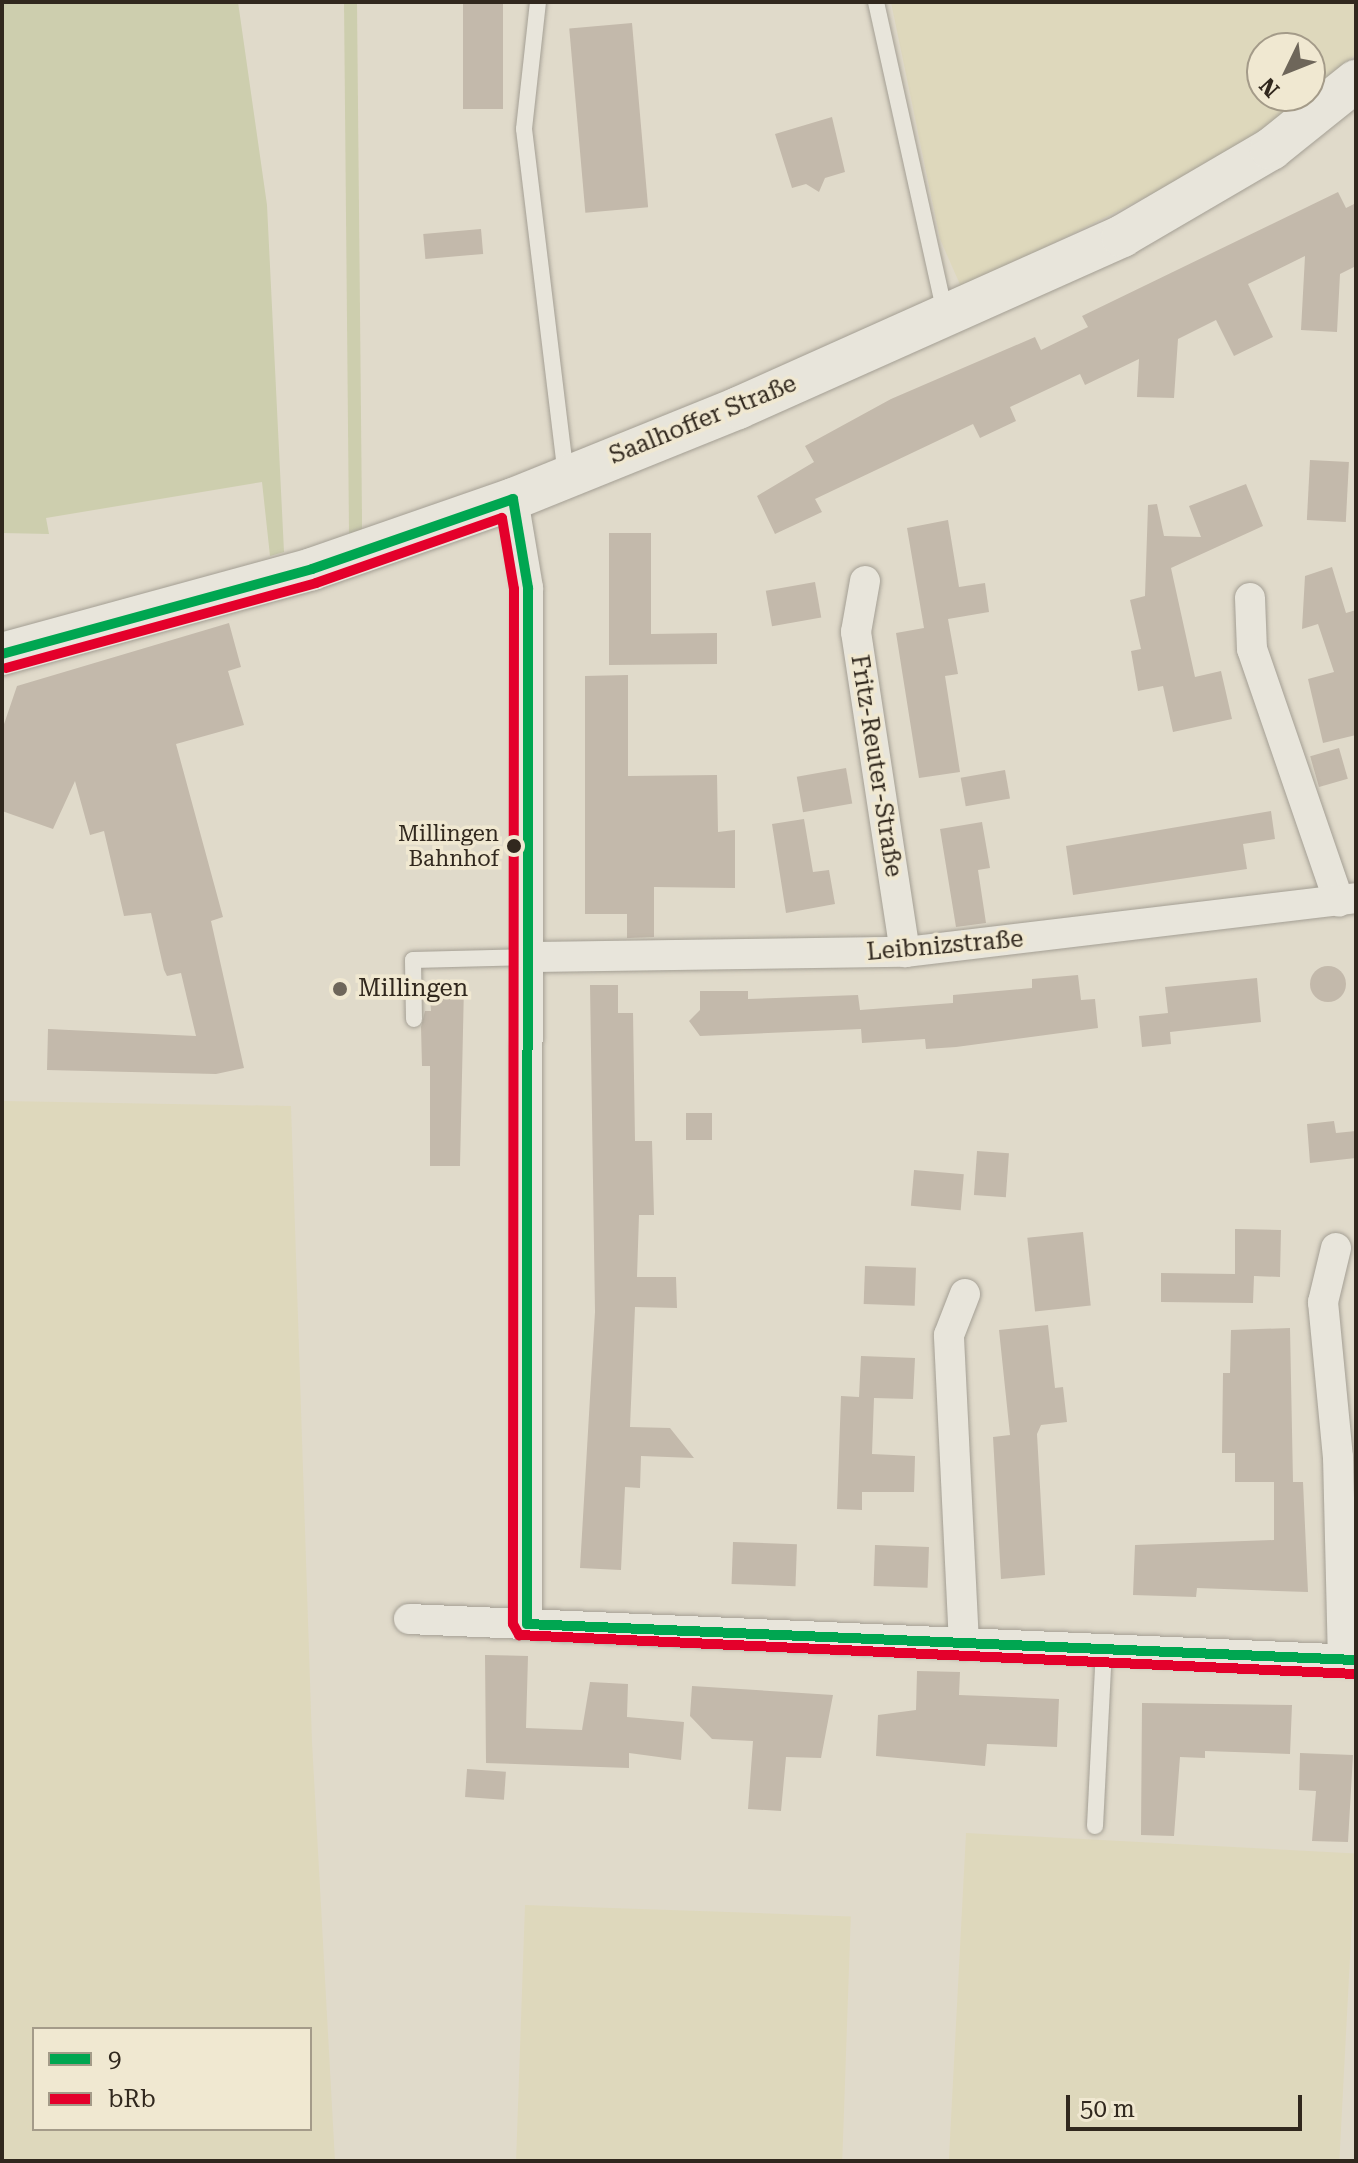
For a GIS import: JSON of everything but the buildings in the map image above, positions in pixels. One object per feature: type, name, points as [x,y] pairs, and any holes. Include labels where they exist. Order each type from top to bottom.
[{"type":"street","name":"Saalhoffer Straße","points":[[2,654],[312,569],[513,499],[947,318],[1122,236],[1271,149],[1356,81]]},
{"type":"street","points":[[513,499],[528,588],[532,957],[527,1624]]},
{"type":"street","name":"Fritz-Reuter-Straße","points":[[865,581],[856,632],[905,952]]},
{"type":"street","points":[[1250,598],[1252,649],[1347,900]]},
{"type":"street","name":"Leibnizstraße","points":[[532,957],[905,952],[1347,900]]},
{"type":"street","points":[[409,1619],[1350,1660],[1338,1457],[1323,1302],[1336,1248]]},
{"type":"street","points":[[964,1644],[949,1335],[965,1294]]},
{"type":"lane","points":[[538,2],[524,129],[566,475]]},
{"type":"lane","points":[[876,2],[919,217],[947,318]]},
{"type":"lane","points":[[414,1019],[413,960],[532,957]]},
{"type":"lane","points":[[1095,1826],[1104,1648]]},
{"type":"shaded area","points":[[891,2],[1356,2],[1356,54],[1326,81],[1326,32],[1246,32],[1246,112],[1286,112],[1214,163],[962,289],[940,239]]},
{"type":"shaded area","points":[[2,1101],[291,1106],[312,1742],[335,2161],[2,2161]]},
{"type":"shaded area","points":[[966,1833],[1355,1853],[1339,2161],[949,2161]]},
{"type":"shaded area","points":[[525,1905],[851,1916],[842,2161],[516,2161]]},
{"type":"green space","points":[[2,2],[238,2],[267,205],[284,552],[270,556],[262,482],[46,518],[49,534],[2,533]]},
{"type":"green space","points":[[344,2],[357,2],[362,518],[362,530],[349,534]]},
{"type":"transit line","name":"9","points":[[513,499],[528,588],[527,1624]]},
{"type":"transit line","name":"9","points":[[2,654],[312,569],[513,499]]},
{"type":"transit line","name":"bRb","points":[[6,668],[316,583],[502,518],[514,589],[513,1624],[519,1635],[1355,1674]]},
{"type":"transit line","name":"9","points":[[527,1624],[1356,1660]]},
{"type":"place","name":"Millingen Bahnhof","points":[[514,846]]},
{"type":"place","name":"Millingen","points":[[340,989]]}]
